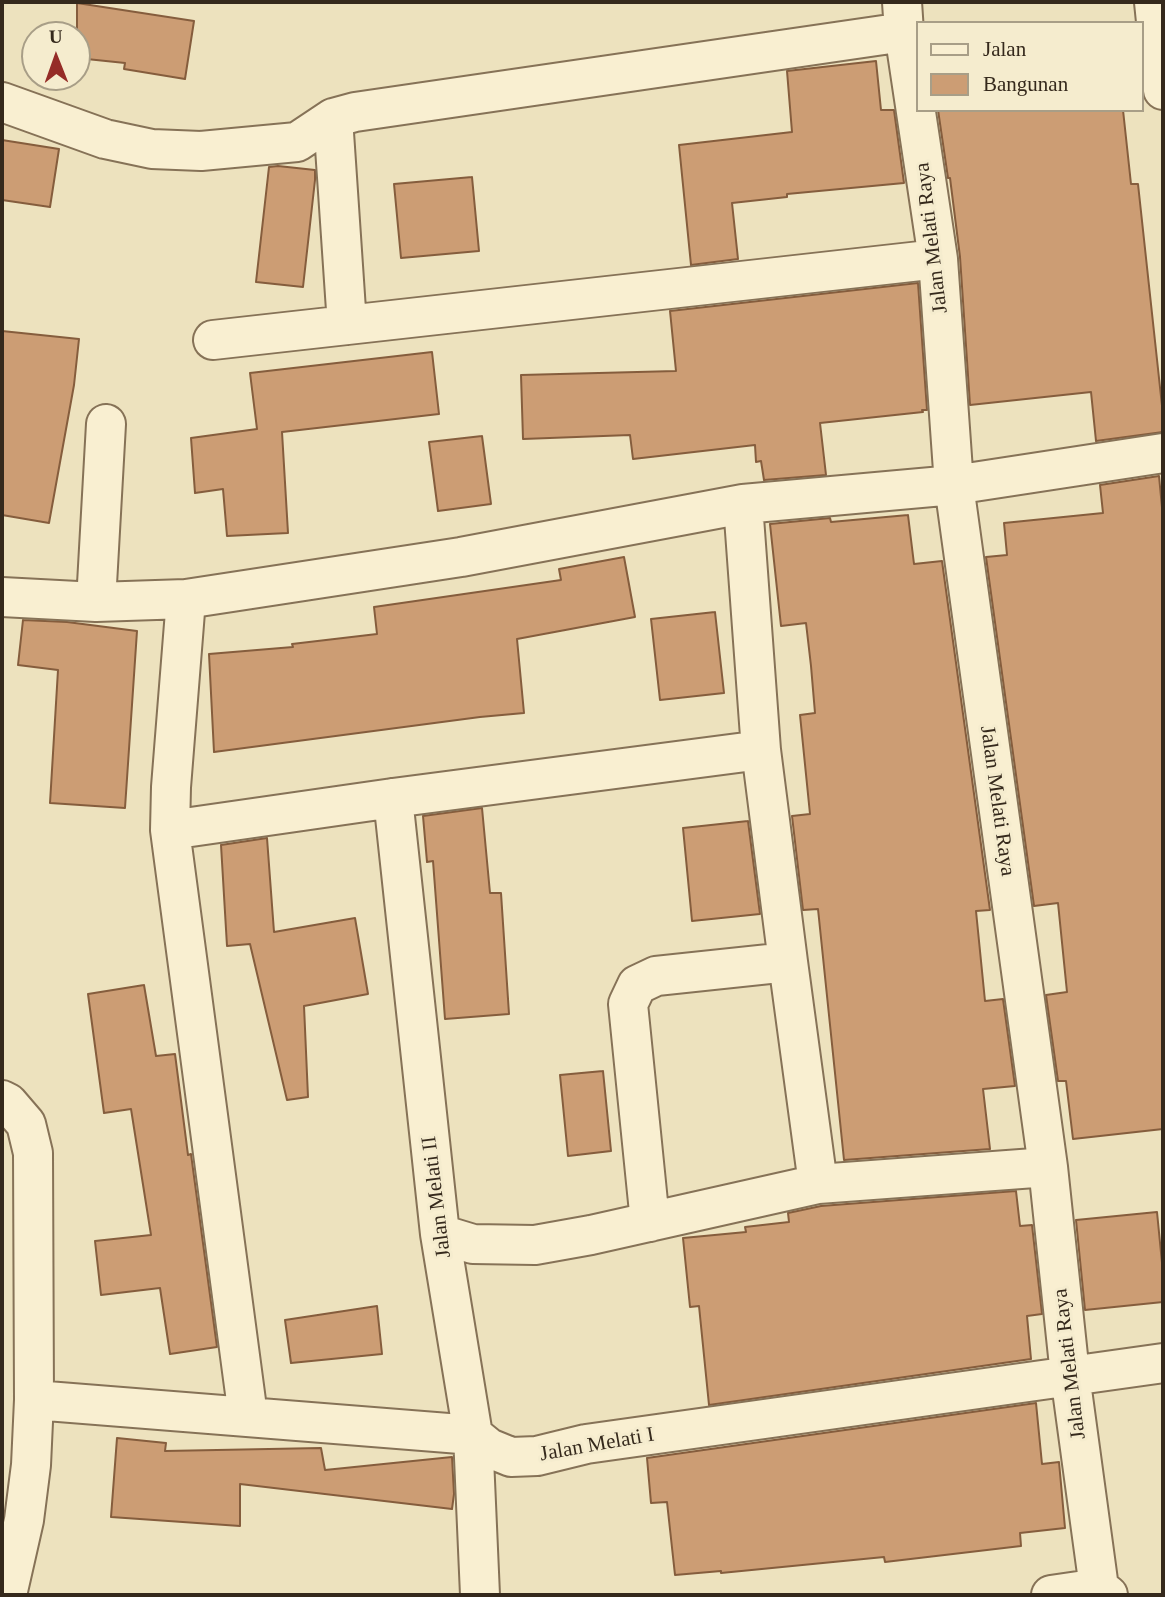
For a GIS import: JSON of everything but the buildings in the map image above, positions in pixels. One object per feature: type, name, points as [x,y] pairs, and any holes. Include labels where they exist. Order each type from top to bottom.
[{"type":"street","points":[[1153,2],[1163,90]]},
{"type":"street","points":[[2,102],[105,139],[152,149],[201,151],[297,142],[332,118],[369,110],[903,17]]},
{"type":"street","name":"Jalan Melati Raya","points":[[903,17],[916,107]]},
{"type":"street","name":"Jalan Melati Raya","points":[[917,112],[938,259],[954,485],[1048,1167],[1070,1375],[1104,1592]]},
{"type":"street","points":[[332,118],[347,325]]},
{"type":"street","points":[[213,340],[938,259]]},
{"type":"street","points":[[96,602],[106,425]]},
{"type":"street","points":[[2,597],[96,602],[186,599],[461,557],[743,504],[954,485],[1163,453]]},
{"type":"street","points":[[743,504],[761,750],[818,1184]]},
{"type":"street","points":[[186,599],[170,830],[248,1416]]},
{"type":"street","points":[[170,830],[761,750]]},
{"type":"street","name":"Jalan Melati II","points":[[393,799],[440,1234],[473,1435],[480,1595]]},
{"type":"street","points":[[650,1222],[628,1004],[637,985],[656,976],[788,962]]},
{"type":"street","points":[[2,1101],[8,1103],[26,1124],[33,1153],[34,1400],[31,1465],[24,1520],[8,1595]]},
{"type":"street","points":[[440,1234],[473,1244],[535,1245],[818,1184],[1048,1167]]},
{"type":"street","name":"Jalan Melati I","points":[[34,1400],[473,1435],[489,1448],[511,1457],[537,1456],[586,1444],[1163,1363]]},
{"type":"street","points":[[1051,1595],[1104,1592]]}]
